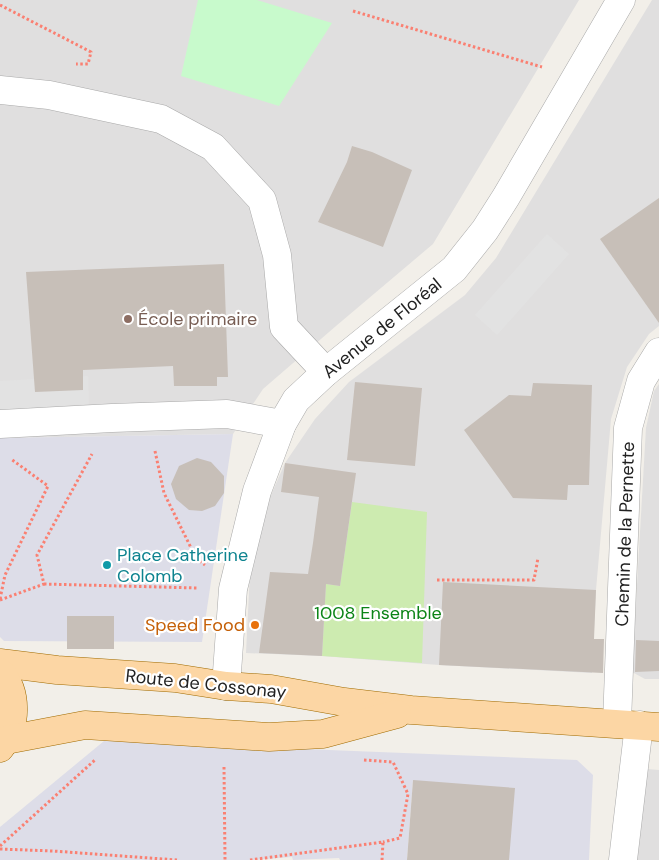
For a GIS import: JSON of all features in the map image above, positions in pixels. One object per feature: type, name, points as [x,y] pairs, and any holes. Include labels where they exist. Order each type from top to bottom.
[{"type":"main road","name":"Route de Cossonay","points":[[0,663],[57,670],[175,678],[226,686],[272,689],[344,702],[412,710],[639,725]]},
{"type":"main road","points":[[0,672],[10,689],[13,706],[12,723],[3,744]]},
{"type":"main road","name":"Route de Cossonay","points":[[3,744],[85,725],[270,737],[323,734],[412,710]]},
{"type":"street","name":"Avenue de Floréal","points":[[226,686],[233,589],[257,491],[282,424],[296,400],[326,372],[454,269],[485,230],[621,0]]},
{"type":"street","points":[[0,90],[49,95],[161,119],[213,147],[262,200],[277,255],[284,327],[326,372]]},
{"type":"street","name":"Chemin de la Pernette","points":[[623,860],[639,725],[628,428],[641,381],[659,352]]},
{"type":"street","points":[[0,424],[227,414],[282,424]]},
{"type":"path","points":[[0,5],[91,52],[88,64],[68,64]]},
{"type":"path","points":[[353,11],[576,77]]},
{"type":"path","points":[[44,584],[37,555],[112,418]]},
{"type":"path","points":[[148,418],[164,494],[196,558],[233,589]]},
{"type":"path","points":[[0,599],[5,574],[48,486],[8,457]]},
{"type":"path","points":[[437,580],[534,580],[538,558]]},
{"type":"path","points":[[0,599],[44,584],[233,589]]},
{"type":"path","points":[[0,848],[98,758]]},
{"type":"path","points":[[250,860],[400,838],[408,794],[392,762],[357,760]]},
{"type":"path","points":[[224,764],[225,860]]},
{"type":"path","points":[[382,860],[383,842]]},
{"type":"path","points":[[0,848],[177,860]]},
{"type":"shaded area","points":[[0,0],[579,0],[433,244],[263,389],[233,434],[0,438]]},
{"type":"shaded area","points":[[652,0],[659,0],[659,326],[649,334],[627,367],[611,419],[596,590],[592,673],[246,653],[250,571],[271,495],[285,463],[315,419],[349,382],[465,295],[496,258]]},
{"type":"shaded area","points":[[547,234],[569,254],[497,335],[475,315]]},
{"type":"shaded area","points":[[88,376],[89,404],[0,410],[0,381]]},
{"type":"shaded area","points":[[659,384],[659,679],[645,679],[632,672],[646,428],[654,391]]},
{"type":"shaded area","name":"Place Catherine Colomb","points":[[233,434],[202,642],[4,641],[0,637],[0,438]]},
{"type":"shaded area","points":[[104,741],[577,760],[593,775],[589,860],[509,860],[413,780],[407,860],[340,860],[339,858],[293,860],[292,857],[254,860],[0,860],[0,827]]},
{"type":"shaded area","points":[[647,769],[659,770],[659,860],[637,860]]},
{"type":"green space","points":[[198,0],[257,0],[332,23],[279,106],[181,76]]},
{"type":"green space","name":"1008 Ensemble","points":[[352,502],[427,512],[422,663],[322,656],[326,584],[340,586]]},
{"type":"building","points":[[352,146],[372,152],[412,170],[383,247],[318,222],[347,162]]},
{"type":"building","points":[[659,198],[659,323],[600,239]]},
{"type":"building","name":"École primaire","points":[[224,264],[228,377],[217,377],[217,386],[174,386],[173,366],[83,370],[83,390],[35,392],[26,272]]},
{"type":"building","points":[[355,382],[422,388],[415,466],[347,460]]},
{"type":"building","points":[[533,383],[592,385],[589,485],[568,485],[567,500],[513,498],[464,430],[509,395],[531,396]]},
{"type":"building","points":[[197,458],[211,462],[224,476],[224,493],[215,506],[202,511],[189,510],[176,499],[171,484],[179,466]]},
{"type":"building","points":[[285,463],[356,473],[340,586],[326,584],[322,656],[259,653],[270,572],[308,574],[313,543],[319,497],[281,492]]},
{"type":"building","points":[[443,582],[596,590],[594,639],[604,639],[603,673],[439,665]]},
{"type":"building","points":[[67,616],[114,616],[114,649],[67,649]]},
{"type":"building","points":[[636,640],[659,641],[659,671],[635,672]]},
{"type":"building","points":[[413,780],[515,788],[509,860],[407,860]]},
{"type":"place","name":"École primaire","points":[[128,319]]},
{"type":"place","name":"Place Catherine Colomb","points":[[107,565]]},
{"type":"place","name":"Speed Food","points":[[255,625]]}]
